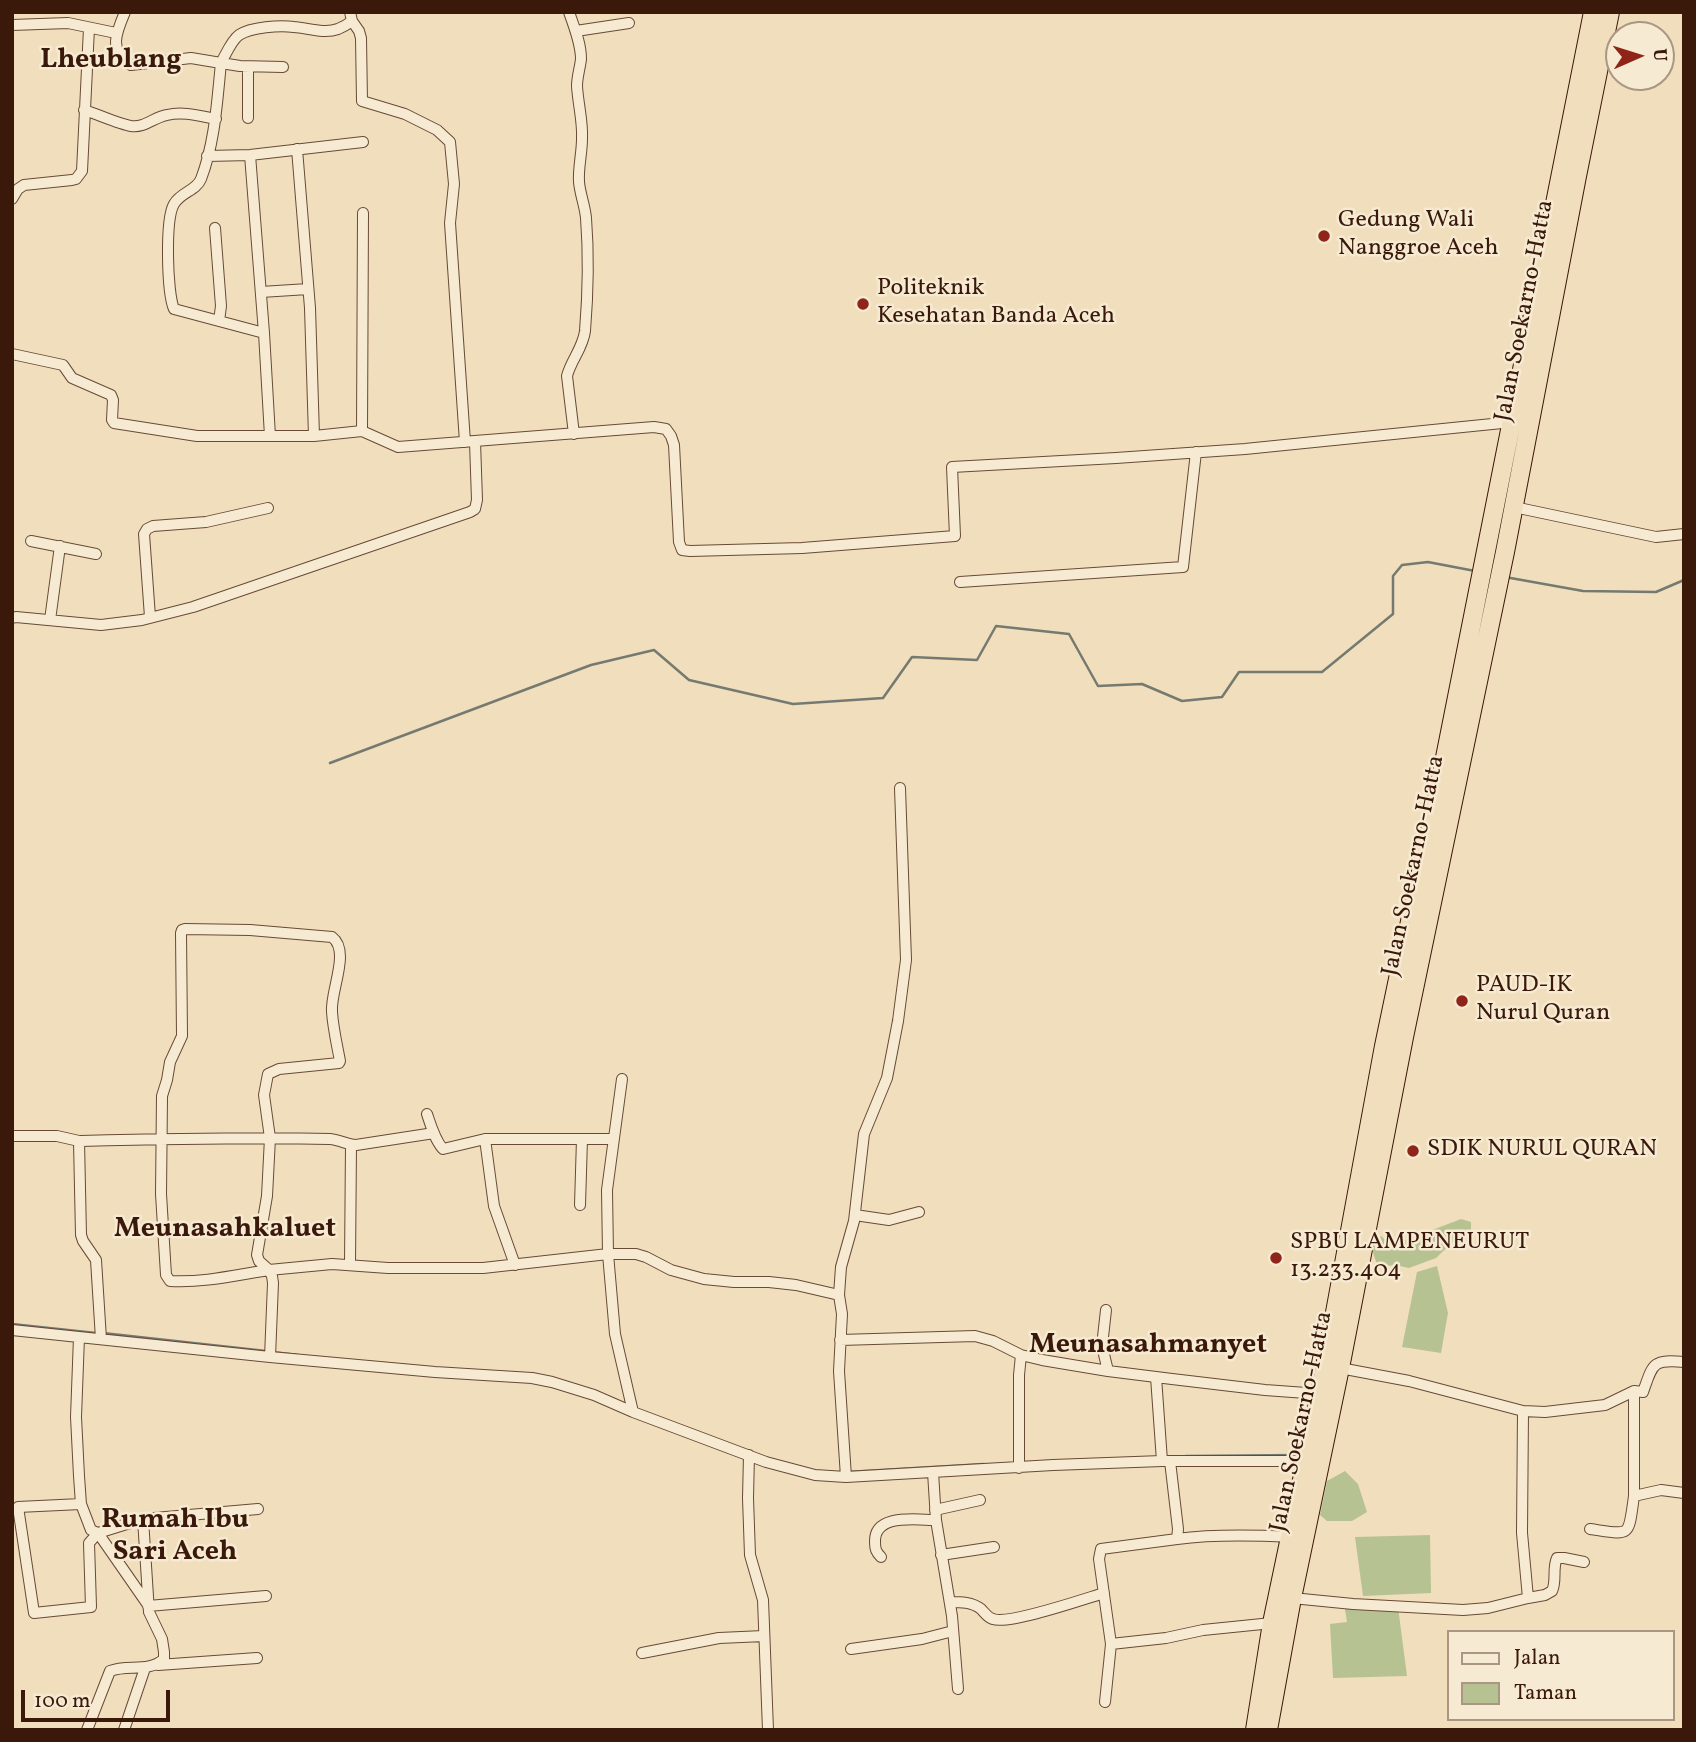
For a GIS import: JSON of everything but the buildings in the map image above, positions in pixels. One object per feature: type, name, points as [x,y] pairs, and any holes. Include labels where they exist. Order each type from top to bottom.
[{"type":"highway","name":"Jalan Soekarno-Hatta","points":[[1486,598],[1488,545],[1593,12]]},
{"type":"highway","name":"Jalan Soekarno-Hatta","points":[[1255,1730],[1272,1623],[1307,1461],[1317,1445],[1340,1368],[1413,907],[1486,598],[1505,552],[1610,12]]},
{"type":"highway","name":"Jalan Soekarno-Hatta","points":[[1268,1730],[1317,1445],[1320,1394],[1383,1101]]},
{"type":"street","points":[[125,12],[116,33],[118,53],[131,65],[191,58],[247,67],[284,67]]},
{"type":"street","points":[[569,12],[581,58],[577,83],[583,123],[579,179],[586,214],[588,268],[584,333],[567,376],[573,434]]},
{"type":"street","points":[[12,618],[101,625],[193,607],[470,513],[475,509],[477,500],[450,223],[454,184],[450,142],[437,130],[405,114],[362,102],[361,38],[351,16],[340,29],[327,31],[291,26],[262,28],[243,33],[234,41],[221,63],[216,119],[200,181],[181,195],[171,210],[168,222],[169,276],[174,309],[264,333]]},
{"type":"street","points":[[12,24],[68,23],[116,33]]},
{"type":"street","points":[[576,31],[629,23]]},
{"type":"street","points":[[12,200],[18,189],[24,185],[72,180],[80,175],[83,165],[89,28]]},
{"type":"street","points":[[247,67],[248,118]]},
{"type":"street","points":[[84,110],[131,126],[143,126],[165,115],[178,113],[216,119]]},
{"type":"street","points":[[207,156],[250,155],[363,142]]},
{"type":"street","points":[[297,149],[308,289],[314,436]]},
{"type":"street","points":[[250,155],[270,436]]},
{"type":"street","points":[[362,431],[363,213]]},
{"type":"street","points":[[215,229],[221,306],[219,321]]},
{"type":"street","points":[[261,292],[308,289]]},
{"type":"street","points":[[12,354],[63,365],[72,378],[111,395],[114,423],[197,436],[314,436],[362,431],[398,447],[654,427],[666,429],[674,445],[679,542],[682,550],[690,551],[802,548],[955,537],[952,467],[1196,452],[1512,422]]},
{"type":"street","points":[[960,582],[1182,567],[1196,452]]},
{"type":"street","points":[[1514,507],[1656,537],[1684,534]]},
{"type":"street","points":[[150,617],[144,534],[147,529],[153,526],[206,522],[268,508]]},
{"type":"street","points":[[31,541],[96,554]]},
{"type":"street","points":[[50,620],[60,546]]},
{"type":"street","points":[[846,1472],[839,1371],[841,1267],[855,1215],[864,1134],[887,1078],[906,960],[900,788]]},
{"type":"street","points":[[271,1353],[273,1283],[269,1270],[259,1261],[257,1248],[267,1196],[270,1138],[264,1095],[268,1073],[279,1069],[337,1064],[340,1061],[331,1009],[340,947],[331,937],[250,930],[185,929],[181,933],[182,1036],[170,1062],[162,1096],[161,1206],[164,1266],[170,1281],[214,1279],[269,1270],[332,1264],[388,1268],[483,1268],[608,1254],[636,1254],[671,1270],[704,1279],[796,1285],[839,1295]]},
{"type":"street","points":[[622,1079],[607,1190],[608,1254],[615,1334],[633,1412]]},
{"type":"street","points":[[427,1114],[443,1149],[485,1139],[614,1139]]},
{"type":"street","points":[[12,1136],[57,1136],[79,1141],[270,1138],[340,1140],[351,1145],[434,1133]]},
{"type":"street","points":[[485,1139],[494,1206],[515,1265]]},
{"type":"street","points":[[580,1205],[582,1139]]},
{"type":"street","points":[[79,1141],[81,1235],[96,1261],[101,1334]]},
{"type":"street","points":[[350,1264],[351,1145]]},
{"type":"street","points":[[855,1215],[889,1220],[919,1212]]},
{"type":"street","points":[[1105,1310],[1101,1346],[1108,1371]]},
{"type":"street","points":[[12,1329],[79,1337],[101,1334],[435,1372],[532,1378],[594,1395],[749,1455],[815,1475],[846,1472],[933,1472],[1019,1462],[1164,1458],[1307,1461]]},
{"type":"street","points":[[841,1340],[975,1336],[993,1341],[1021,1355],[1042,1360],[1156,1377],[1320,1394]]},
{"type":"street","points":[[79,1337],[76,1417],[81,1504],[91,1530],[98,1533],[148,1606]]},
{"type":"street","points":[[1019,1462],[1021,1355]]},
{"type":"street","points":[[1340,1368],[1409,1381],[1523,1411],[1545,1412],[1605,1405],[1633,1391],[1643,1392],[1651,1369],[1659,1362],[1684,1362]]},
{"type":"street","points":[[1156,1377],[1164,1458],[1178,1529],[1177,1539]]},
{"type":"street","points":[[1590,1529],[1619,1533],[1630,1528],[1634,1496],[1633,1391]]},
{"type":"street","points":[[1523,1411],[1522,1533],[1528,1598]]},
{"type":"street","points":[[749,1455],[750,1555],[764,1600],[768,1730]]},
{"type":"street","points":[[933,1472],[958,1689]]},
{"type":"street","points":[[1634,1496],[1661,1490],[1684,1493]]},
{"type":"street","points":[[881,1557],[874,1545],[880,1526],[887,1522],[936,1515],[980,1500]]},
{"type":"street","points":[[81,1504],[18,1507],[34,1613],[91,1607],[89,1543],[98,1533],[144,1519],[258,1509]]},
{"type":"street","points":[[144,1519],[148,1606],[159,1630],[164,1652],[164,1659],[157,1665]]},
{"type":"street","points":[[1105,1702],[1111,1644],[1099,1559],[1101,1549],[1203,1536],[1244,1534],[1290,1537]]},
{"type":"street","points":[[942,1555],[994,1547]]},
{"type":"street","points":[[1292,1598],[1463,1610],[1488,1608],[1552,1591],[1557,1558],[1584,1562]]},
{"type":"street","points":[[950,1602],[970,1603],[992,1619],[1002,1620],[1026,1616],[1104,1593]]},
{"type":"street","points":[[148,1606],[266,1596]]},
{"type":"street","points":[[1111,1644],[1272,1623]]},
{"type":"street","points":[[851,1649],[922,1639],[953,1631]]},
{"type":"street","points":[[642,1653],[719,1638],[764,1636]]},
{"type":"street","points":[[87,1730],[110,1671],[115,1668],[145,1668],[257,1658]]},
{"type":"street","points":[[124,1730],[145,1668]]},
{"type":"green space","points":[[1461,1219],[1471,1222],[1471,1235],[1460,1235],[1436,1258],[1409,1268],[1395,1265],[1378,1267],[1373,1250],[1381,1236],[1396,1250],[1401,1242]]},
{"type":"green space","points":[[1437,1266],[1448,1313],[1441,1353],[1402,1347],[1417,1272]]},
{"type":"green space","points":[[1345,1471],[1358,1484],[1367,1512],[1352,1521],[1327,1521],[1320,1515],[1327,1481]]},
{"type":"green space","points":[[1430,1535],[1431,1593],[1363,1596],[1355,1537]]},
{"type":"green space","points":[[1344,1603],[1398,1607],[1407,1676],[1333,1678],[1330,1624],[1347,1622]]},
{"type":"waterway","points":[[330,763],[591,665],[654,650],[689,680],[793,704],[883,698],[912,657],[977,660],[996,626],[1069,634],[1098,686],[1142,684],[1182,701],[1222,697],[1239,672],[1322,672],[1393,614],[1393,576],[1402,565],[1428,562],[1475,571]]},
{"type":"waterway","points":[[1505,577],[1583,591],[1656,592],[1684,580]]},
{"type":"waterway","points":[[12,1324],[96,1333]]},
{"type":"waterway","points":[[103,1333],[266,1351]]},
{"type":"waterway","points":[[273,1352],[298,1355]]},
{"type":"waterway","points":[[1186,1456],[1298,1455]]},
{"type":"waterway","points":[[847,1472],[984,1464]]},
{"type":"place","name":"Gedung Wali Nanggroe Aceh","points":[[1324,236]]},
{"type":"place","name":"Politeknik Kesehatan Banda Aceh","points":[[863,304]]},
{"type":"place","name":"PAUD-IK Nurul Quran","points":[[1462,1001]]},
{"type":"place","name":"SDIK NURUL QURAN","points":[[1413,1151]]},
{"type":"place","name":"SPBU LAMPENEURUT 13.233.404","points":[[1276,1258]]},
{"type":"district","name":"Lheublang","points":[[111,62]]},
{"type":"district","name":"Meunasahkaluet","points":[[225,1231]]},
{"type":"district","name":"Meunasahmanyet","points":[[1148,1347]]},
{"type":"district","name":"Rumah Ibu Sari Aceh","points":[[175,1538]]}]
